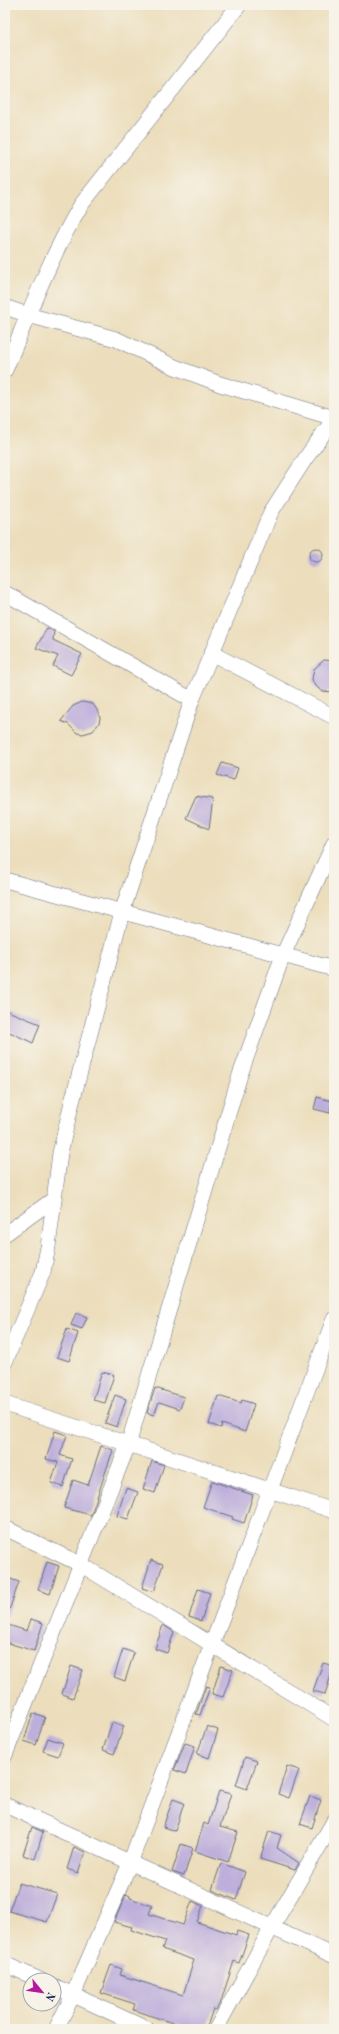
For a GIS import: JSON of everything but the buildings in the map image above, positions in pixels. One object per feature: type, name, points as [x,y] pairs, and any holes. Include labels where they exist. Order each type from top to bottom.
[{"type":"street","points":[[5,370],[62,236],[81,205],[238,5]]},
{"type":"street","points":[[5,307],[28,315],[116,339],[175,367],[220,384],[334,418],[304,459],[271,512],[192,700],[122,912],[71,1106],[60,1153],[48,1247],[43,1272],[5,1362]]},
{"type":"street","points":[[5,593],[192,700]]},
{"type":"street","points":[[211,653],[334,717]]},
{"type":"street","points":[[5,1755],[128,1445],[240,1075],[283,955],[334,843]]},
{"type":"street","points":[[6,885],[122,912],[334,969]]},
{"type":"street","points":[[5,1234],[54,1198]]},
{"type":"street","points":[[56,2029],[73,1995],[130,1863],[211,1643],[270,1491],[334,1319]]},
{"type":"street","points":[[5,1404],[334,1511]]},
{"type":"street","points":[[5,1528],[80,1564],[334,1719]]},
{"type":"street","points":[[5,1805],[334,1956]]},
{"type":"street","points":[[216,2029],[272,1927],[334,1821]]},
{"type":"street","points":[[5,1964],[22,1972]]},
{"type":"street","points":[[62,1990],[147,2029]]}]
